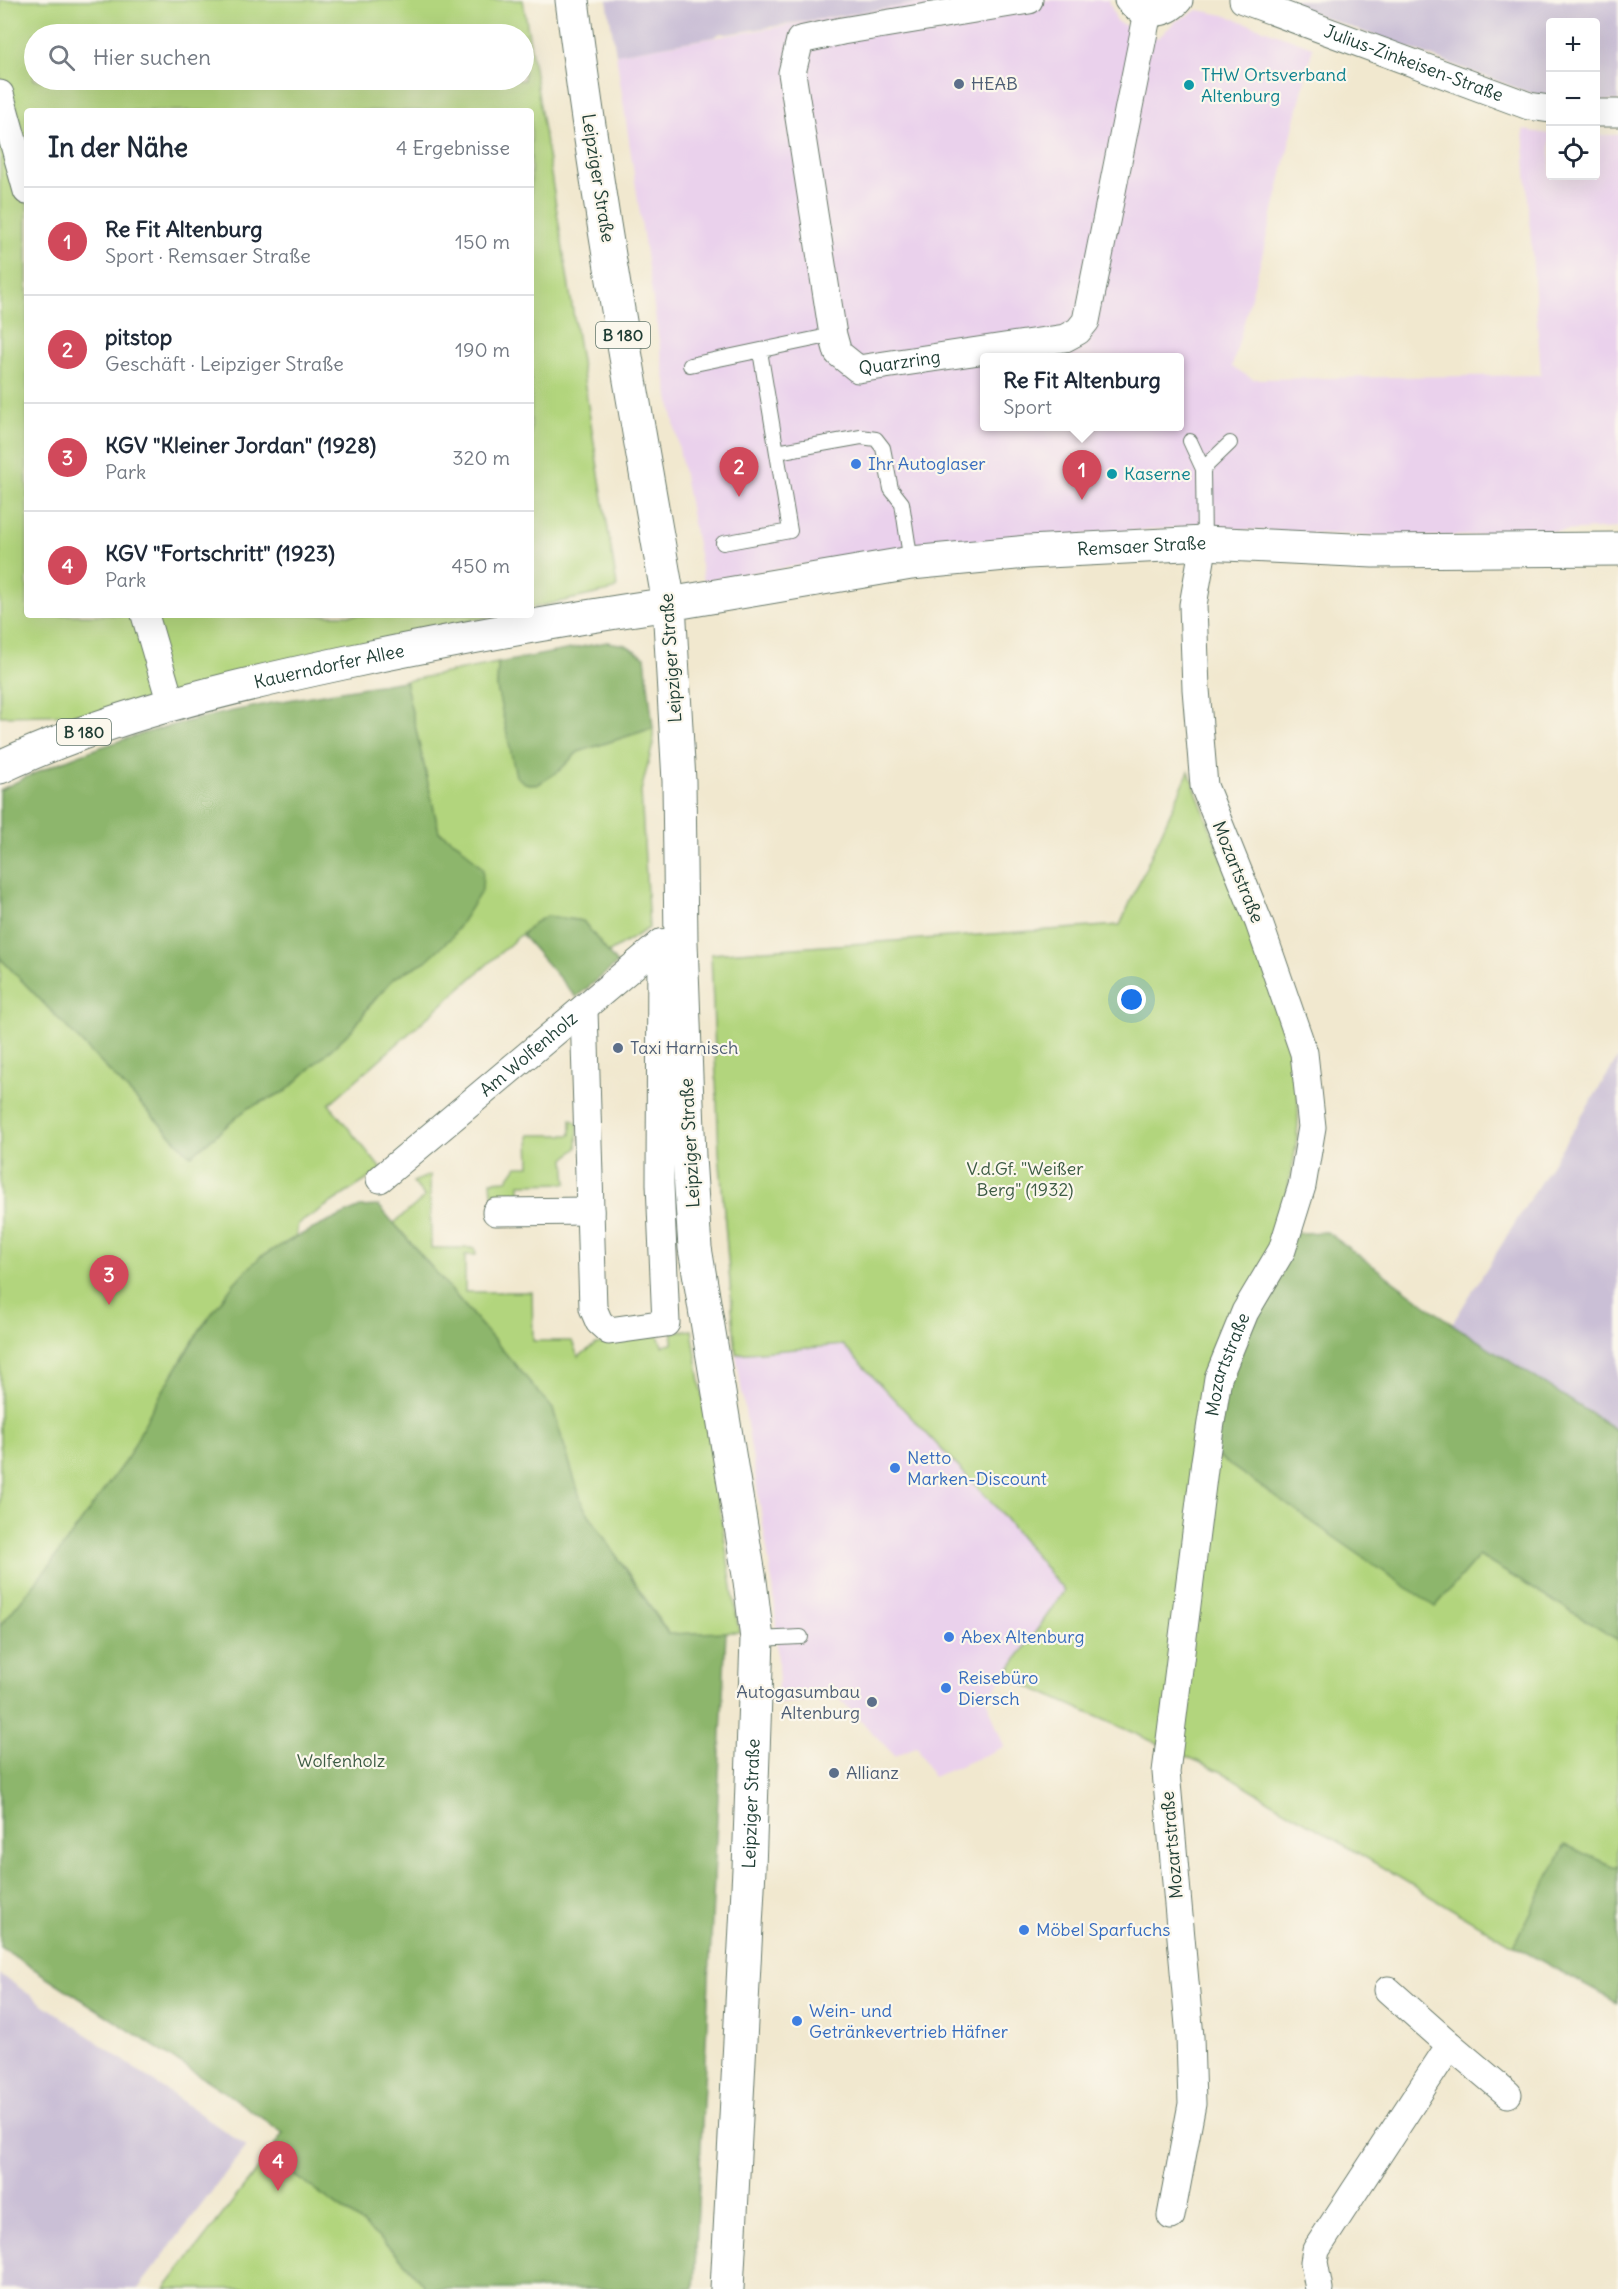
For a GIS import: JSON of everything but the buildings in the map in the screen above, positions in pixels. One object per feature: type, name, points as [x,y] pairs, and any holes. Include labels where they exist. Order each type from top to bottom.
[{"type":"street","name":"Leipziger Straße","points":[[572,0],[580,66],[621,324],[669,604],[679,781],[660,1185],[666,1323],[609,1331],[599,1322],[593,1308],[584,1010]]},
{"type":"street","name":"Quarzring","points":[[1029,0],[800,40],[792,73],[833,335],[838,353],[858,369],[1065,338],[1078,331],[1086,321],[1138,6]]},
{"type":"street","points":[[1138,6],[1168,10],[1179,0]]},
{"type":"street","name":"Julius-Zinkeisen-Straße","points":[[1242,0],[1528,106],[1546,108]]},
{"type":"street","points":[[0,94],[24,180]]},
{"type":"street","points":[[1600,113],[1618,113]]},
{"type":"street","name":"Remsaer Straße","points":[[669,604],[911,563],[1028,552],[1204,543],[1373,551],[1618,549]]},
{"type":"street","name":"Mozartstraße","points":[[1171,2216],[1192,2104],[1190,2037],[1166,1772],[1205,1461],[1218,1378],[1245,1312],[1282,1250],[1302,1186],[1312,1127],[1304,1053],[1259,923],[1204,786],[1196,689],[1193,605],[1204,543]]},
{"type":"street","name":"Kauerndorfer Allee","points":[[0,767],[77,734],[171,704],[249,683],[441,642],[669,604]]},
{"type":"street","points":[[146,618],[171,704]]},
{"type":"street","name":"Leipziger Straße","points":[[671,942],[695,1248],[750,1581],[757,1639],[749,1869],[727,2289]]},
{"type":"street","name":"Am Wolfenholz","points":[[380,1179],[584,1010],[671,942]]},
{"type":"street","points":[[496,1212],[590,1211]]},
{"type":"street","points":[[1388,1990],[1508,2094]]},
{"type":"street","points":[[1319,2289],[1314,2262],[1316,2250],[1450,2045]]},
{"type":"lane","points":[[690,365],[833,335]]},
{"type":"lane","points":[[723,543],[790,531],[760,351]]},
{"type":"lane","points":[[777,452],[861,437],[876,439],[883,448],[891,489],[902,503],[911,563]]},
{"type":"lane","points":[[1190,441],[1203,469],[1204,543]]},
{"type":"lane","points":[[1203,469],[1230,443]]},
{"type":"lane","points":[[757,1639],[801,1637]]},
{"type":"shaded area","points":[[607,0],[937,0],[727,34],[721,33],[714,37],[616,54]]},
{"type":"shaded area","points":[[939,0],[1109,0],[1117,22],[1158,38],[1176,21],[1198,10],[1224,15],[1313,47],[1262,256],[1232,367],[1253,379],[1541,375],[1523,130],[1546,133],[1546,180],[1600,180],[1600,135],[1618,135],[1618,528],[1395,537],[1187,527],[910,547],[704,581],[661,354],[616,54]]},
{"type":"shaded area","points":[[1277,0],[1618,0],[1618,101],[1600,101],[1600,18],[1546,18],[1546,97]]},
{"type":"shaded area","points":[[1618,1058],[1618,1432],[1452,1324]]},
{"type":"shaded area","points":[[843,1345],[996,1507],[1065,1591],[1005,1676],[986,1698],[1004,1747],[933,1777],[917,1746],[895,1756],[840,1699],[774,1704],[779,1680],[774,1594],[736,1354]]},
{"type":"shaded area","points":[[0,1974],[246,2146],[138,2289],[0,2289]]},
{"type":"green space","points":[[0,0],[523,0],[527,24],[24,24],[24,90],[534,90],[534,69],[617,586],[614,590],[534,607],[534,108],[24,108],[24,618],[484,618],[320,655],[91,714],[0,716]]},
{"type":"green space","points":[[607,642],[626,645],[645,657],[653,728],[578,752],[559,771],[537,785],[525,783],[516,776],[497,688],[498,663]]},
{"type":"green space","points":[[498,663],[497,688],[525,783],[537,785],[559,771],[578,752],[653,728],[653,744],[641,791],[649,928],[608,953],[583,921],[547,916],[534,923],[329,1104],[382,1170],[298,1224],[296,1237],[260,1257],[201,1328],[152,1409],[128,1457],[49,1566],[0,1626],[0,958],[191,1156],[248,1108],[286,1091],[354,1028],[394,978],[426,961],[459,844],[439,832],[405,681]]},
{"type":"green space","points":[[405,681],[439,832],[459,844],[483,869],[482,890],[452,937],[426,961],[394,978],[368,1007],[354,1028],[286,1091],[248,1108],[191,1156],[0,958],[0,790],[97,748],[147,732],[249,708]]},
{"type":"green space","name":"V.d.Gf. \"Weißer Berg\" (1932)","points":[[1189,771],[1267,976],[1293,1066],[1298,1104],[1297,1137],[1277,1234],[1436,1606],[1479,1556],[1618,1640],[1618,1865],[1615,1867],[1565,1846],[1514,1946],[1224,1773],[1005,1676],[1064,1591],[996,1507],[843,1345],[736,1354],[719,1152],[711,954],[1120,925]]},
{"type":"green space","points":[[547,916],[583,921],[617,964],[576,997],[522,935],[534,923]]},
{"type":"green space","points":[[571,1119],[578,1124],[577,1148],[565,1159],[567,1183],[520,1184],[520,1200],[498,1201],[492,1194],[491,1181],[507,1180],[517,1166],[530,1166],[529,1135],[571,1135]]},
{"type":"green space","points":[[430,1175],[431,1248],[475,1248],[476,1255],[465,1255],[465,1292],[532,1292],[533,1341],[572,1341],[578,1357],[596,1344],[658,1335],[662,1346],[672,1344],[673,1332],[692,1330],[739,1632],[669,1634],[582,1504],[553,1409],[394,1223],[425,1197],[413,1182]]},
{"type":"green space","name":"Wolfenholz","points":[[379,1206],[553,1409],[582,1504],[668,1634],[726,1632],[694,2289],[426,2289],[410,2269],[373,2232],[267,2157],[283,2133],[222,2090],[0,1947],[0,1626],[49,1566],[128,1457],[152,1409],[201,1328],[235,1282],[260,1257],[296,1237],[360,1207]]},
{"type":"green space","points":[[1327,1232],[1452,1324],[1618,1431],[1618,1640],[1479,1556],[1435,1607],[1198,1443],[1277,1234]]},
{"type":"green space","points":[[1565,1845],[1614,1867],[1618,1865],[1618,2003],[1514,1946]]},
{"type":"green space","points":[[267,2157],[373,2232],[410,2269],[426,2289],[165,2289]]},
{"type":"place","name":"HEAB","points":[[959,84]]},
{"type":"place","name":"THW Ortsverband Altenburg","points":[[1189,85]]},
{"type":"place","name":"Ihr Autoglaser","points":[[856,464]]},
{"type":"place","name":"Kaserne","points":[[1112,474]]},
{"type":"place","name":"pitstop","points":[[739,497]]},
{"type":"place","name":"Re Fit Altenburg","points":[[1082,500]]},
{"type":"place","name":"Taxi Harnisch","points":[[618,1048]]},
{"type":"place","name":"KGV \"Kleiner Jordan\" (1928)","points":[[109,1305]]},
{"type":"place","name":"Netto Marken-Discount","points":[[895,1468]]},
{"type":"place","name":"Abex Altenburg","points":[[949,1637]]},
{"type":"place","name":"Reisebüro Diersch","points":[[946,1688]]},
{"type":"place","name":"Autogasumbau Altenburg","points":[[872,1702]]},
{"type":"place","name":"Allianz","points":[[834,1773]]},
{"type":"place","name":"Möbel Sparfuchs","points":[[1024,1930]]},
{"type":"place","name":"Wein- und Getränkevertrieb Häfner","points":[[797,2021]]},
{"type":"place","name":"KGV \"Fortschritt\" (1923)","points":[[278,2191]]}]
